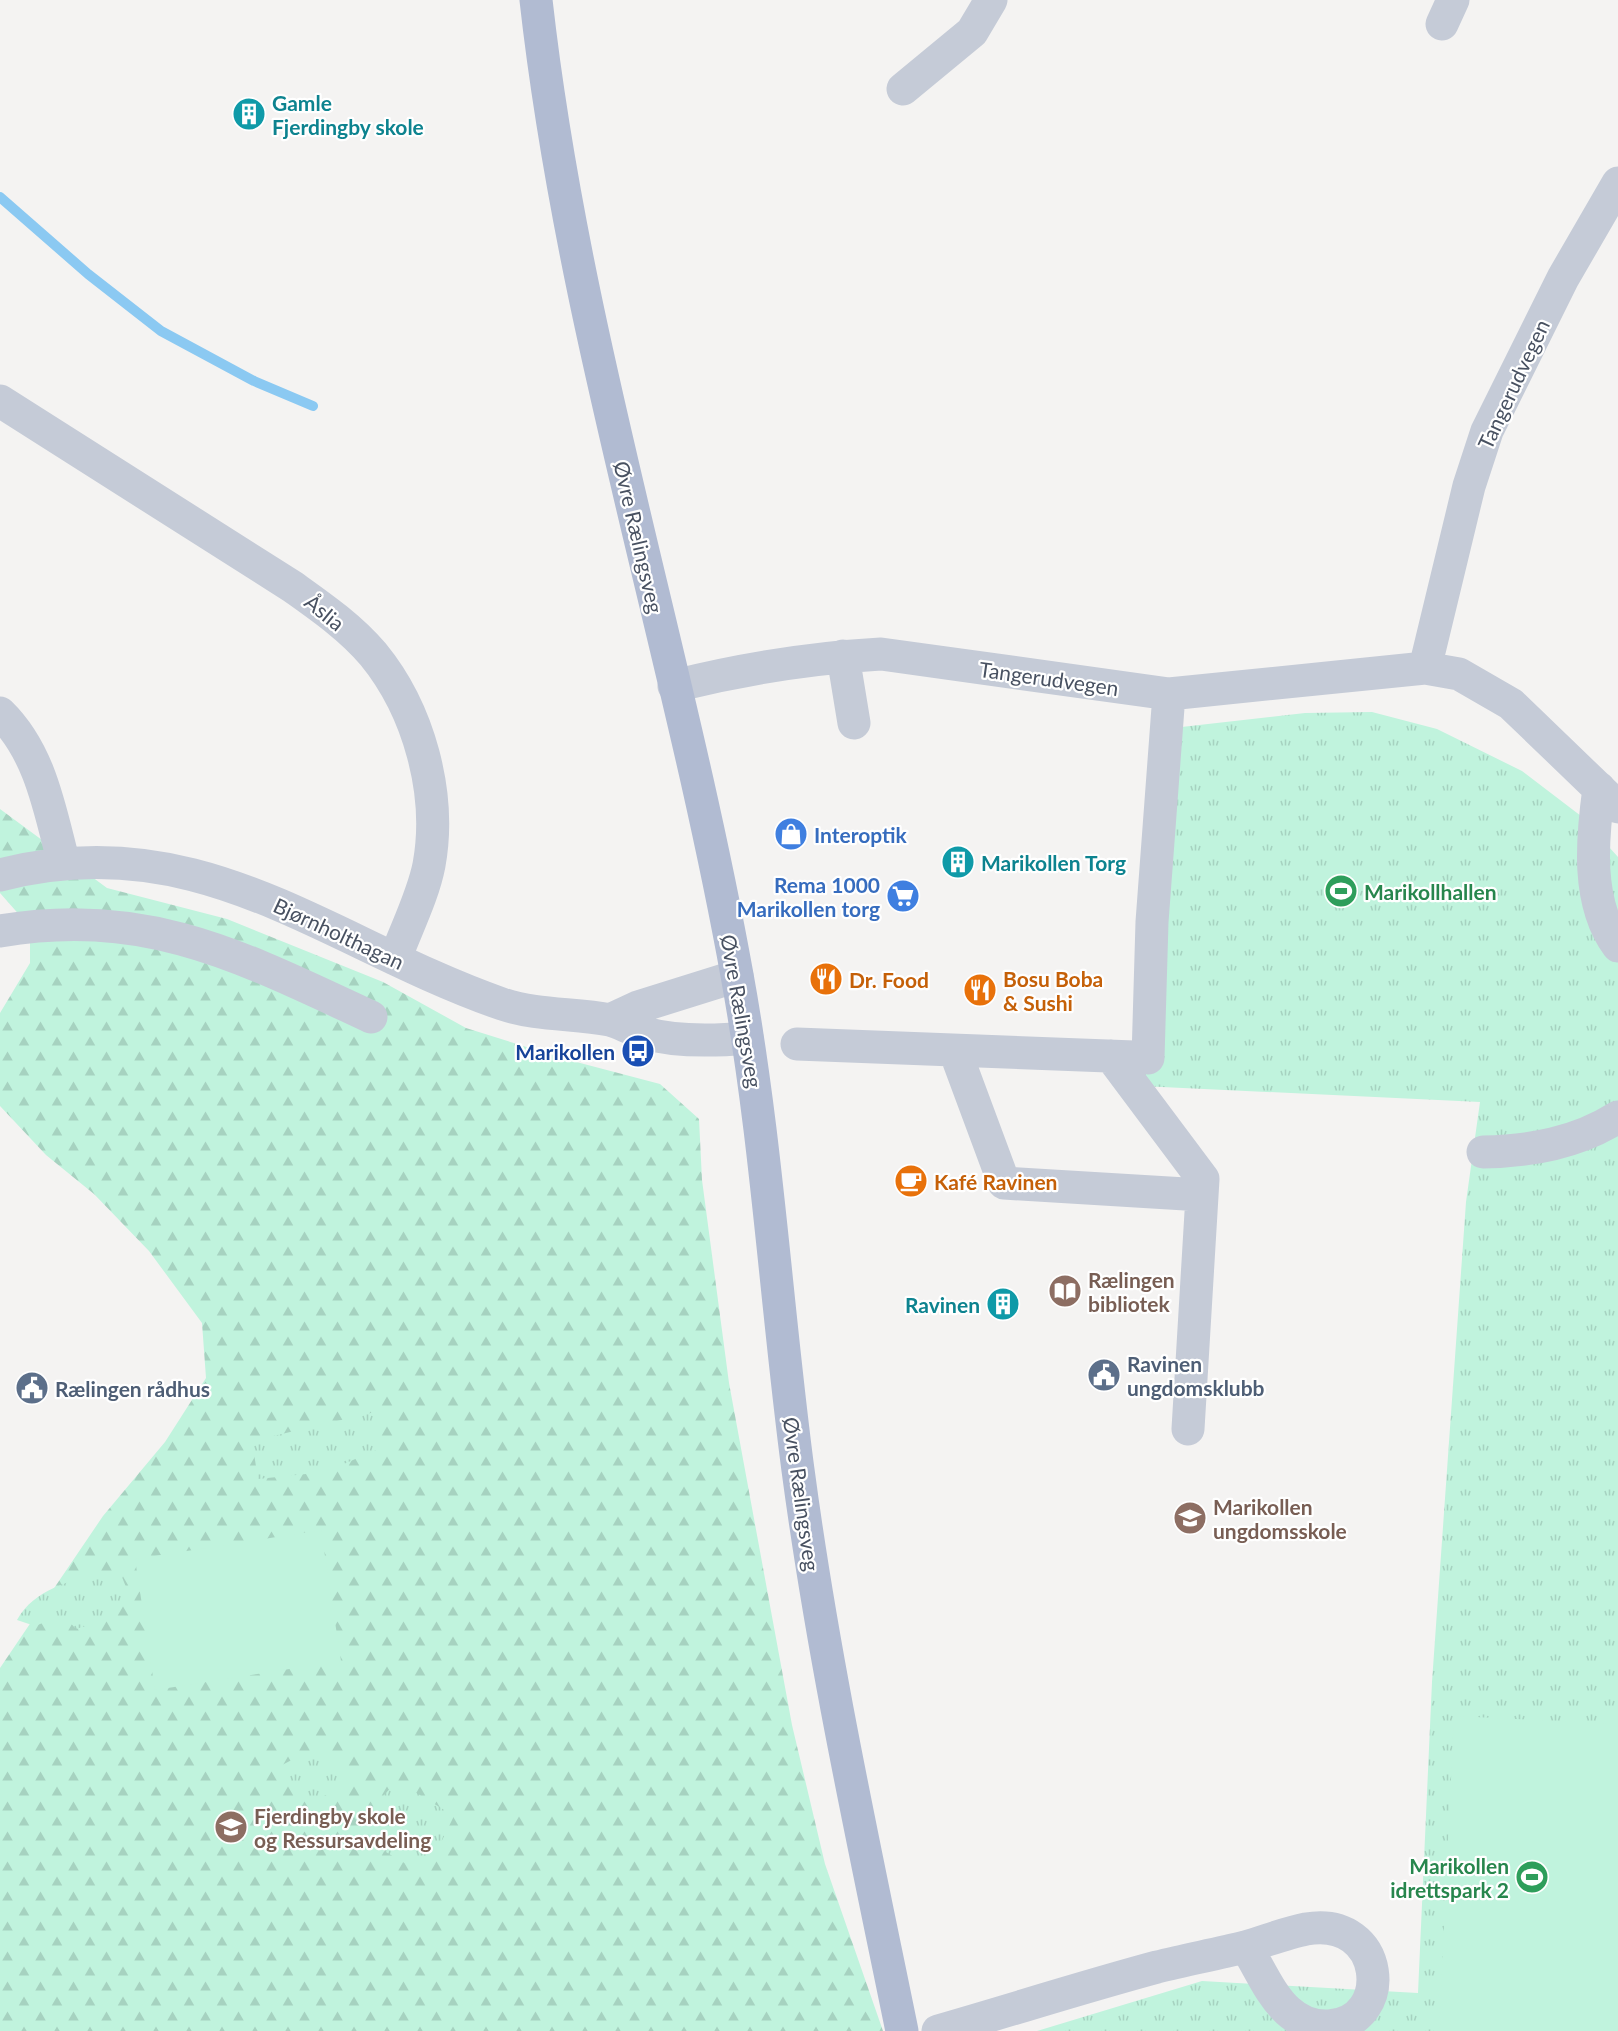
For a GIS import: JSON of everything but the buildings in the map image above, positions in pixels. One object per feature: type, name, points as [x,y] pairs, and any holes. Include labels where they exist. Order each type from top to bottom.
[{"type":"main road","name":"Øvre Rælingsveg","points":[[536,0],[554,136],[590,327],[674,686],[737,976],[761,1118],[786,1373],[810,1554],[902,2031]]},
{"type":"street","points":[[903,89],[972,32],[991,0]]},
{"type":"street","name":"Tangerudvegen","points":[[1425,668],[1469,486],[1487,431],[1563,278],[1618,183]]},
{"type":"street","name":"Åslia","points":[[0,401],[293,586],[338,620],[373,655],[402,699],[420,744],[434,809],[429,866],[395,959]]},
{"type":"street","name":"Tangerudvegen","points":[[674,686],[724,674],[843,656],[881,654],[1169,694],[1425,668],[1459,674],[1511,704],[1608,798],[1593,842],[1597,895],[1606,930],[1618,946]]},
{"type":"street","points":[[843,656],[854,723]]},
{"type":"street","points":[[797,1044],[1154,1058],[1149,1017],[1152,922],[1169,694]]},
{"type":"street","points":[[0,713],[21,736],[30,752],[45,794],[64,864]]},
{"type":"street","name":"Bjørnholthagan","points":[[0,875],[64,864],[102,862],[156,866],[203,876],[310,917],[395,959],[504,1004],[529,1011],[610,1020],[645,1033],[675,1038],[720,1041],[747,1038]]},
{"type":"street","points":[[0,931],[39,925],[98,924],[180,937],[293,980],[371,1017]]},
{"type":"street","points":[[610,1020],[638,1007],[737,976]]},
{"type":"street","points":[[955,1051],[1004,1183],[1202,1195]]},
{"type":"street","points":[[1111,1056],[1203,1179],[1188,1429]]},
{"type":"street","points":[[1483,1152],[1545,1147],[1578,1137],[1618,1117]]},
{"type":"street","points":[[938,2031],[1158,1967],[1246,1947]]},
{"type":"green space","points":[[1372,712],[1437,729],[1522,771],[1581,816],[1618,857],[1618,2031],[1037,2031],[1202,1981],[1418,1993],[1432,1682],[1466,1202],[1480,1102],[1141,1086],[1155,730],[1305,713]]},
{"type":"green space","points":[[0,809],[107,888],[227,919],[383,982],[466,1028],[565,1059],[660,1084],[699,1119],[702,1180],[729,1383],[792,1725],[825,1864],[883,2031],[0,2031],[0,1668],[103,1516],[165,1442],[206,1378],[202,1323],[149,1251],[94,1194],[46,1155],[0,1106],[0,1013],[30,963],[30,927],[0,893]]},
{"type":"green space","points":[[375,1412],[381,1448],[325,1472],[258,1479],[252,1441]]},
{"type":"green space","points":[[321,1530],[341,1661],[155,1690],[135,1559]]},
{"type":"green space","points":[[102,1572],[122,1577],[130,1597],[92,1624],[76,1629],[63,1615],[35,1626],[17,1620],[24,1609],[43,1594],[66,1583]]},
{"type":"green space","name":"Marikollen idrettspark 2","points":[[1454,1716],[1618,1724],[1618,2031],[1439,2031]]},
{"type":"green space","points":[[317,1747],[329,1752],[348,1778],[328,1794],[303,1799],[284,1774],[282,1765]]},
{"type":"green space","points":[[397,1781],[454,1816],[425,1875],[367,1841],[372,1808]]},
{"type":"waterway","points":[[0,197],[88,274],[161,331],[254,381],[313,406]]},
{"type":"place","name":"Gamle Fjerdingby skole","points":[[249,114]]},
{"type":"place","name":"Interoptik","points":[[791,834]]},
{"type":"place","name":"Marikollen Torg","points":[[958,862]]},
{"type":"place","name":"Marikollhallen","points":[[1341,891]]},
{"type":"place","name":"Rema 1000 Marikollen torg","points":[[903,896]]},
{"type":"place","name":"Dr. Food","points":[[826,979]]},
{"type":"place","name":"Bosu Boba & Sushi","points":[[980,990]]},
{"type":"place","name":"Marikollen","points":[[638,1051]]},
{"type":"place","name":"Kafé Ravinen","points":[[911,1181]]},
{"type":"place","name":"Rælingen bibliotek","points":[[1065,1291]]},
{"type":"place","name":"Ravinen","points":[[1003,1304]]},
{"type":"place","name":"Ravinen ungdomsklubb","points":[[1104,1375]]},
{"type":"place","name":"Rælingen rådhus","points":[[32,1388]]},
{"type":"place","name":"Marikollen ungdomsskole","points":[[1190,1518]]},
{"type":"place","name":"Fjerdingby skole og Ressursavdeling","points":[[231,1827]]},
{"type":"place","name":"Marikollen idrettspark 2","points":[[1532,1877]]}]
